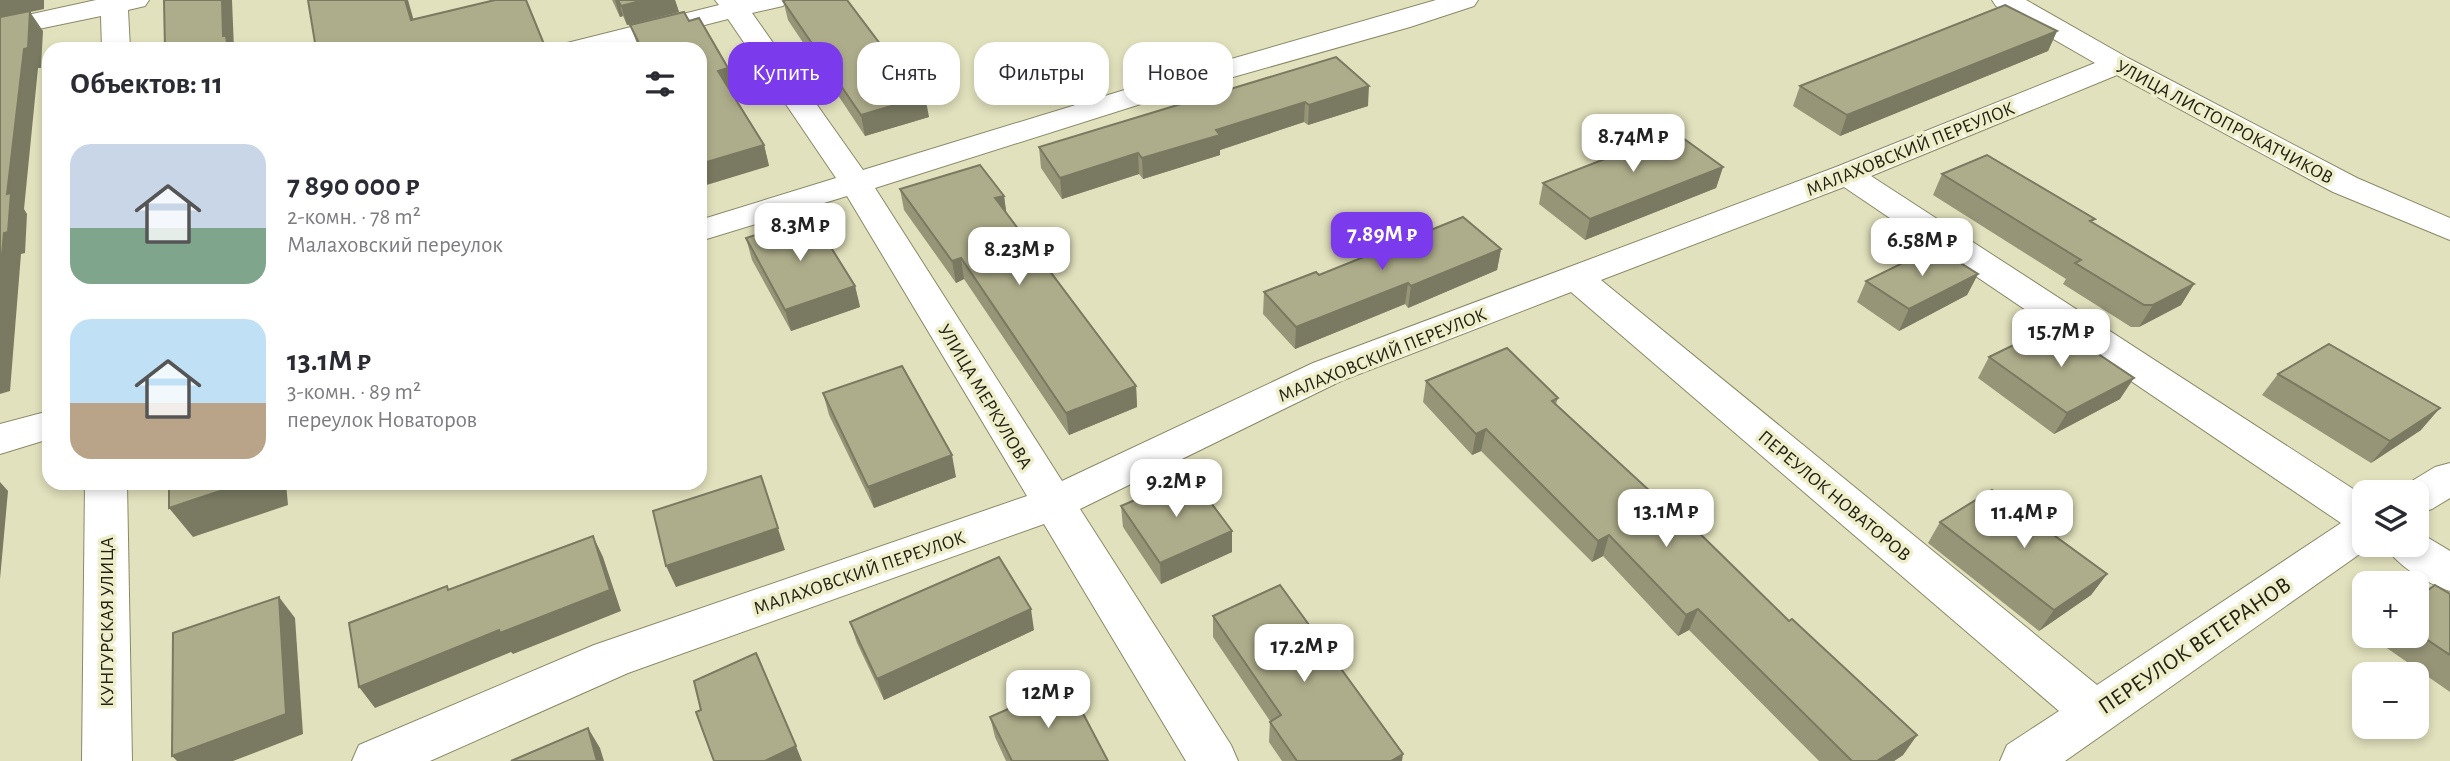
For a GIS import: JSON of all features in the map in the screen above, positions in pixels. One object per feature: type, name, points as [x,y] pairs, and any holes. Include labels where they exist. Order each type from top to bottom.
[{"type":"street","points":[[602,42],[732,5],[773,0]]},
{"type":"street","points":[[707,229],[1155,90],[1400,21],[1464,0]]},
{"type":"street","name":"УЛИЦА ЛИСТОПРОКАТЧИКОВ","points":[[2006,0],[2118,64],[2346,185],[2450,230]]},
{"type":"street","points":[[0,29],[121,2],[117,42]]},
{"type":"street","name":"УЛИЦА МЕРКУЛОВА","points":[[732,5],[856,184],[1213,761]]},
{"type":"street","name":"МАЛАХОВСКИЙ ПЕРЕУЛОК","points":[[377,761],[611,659],[1052,504],[1327,372],[1847,174],[2118,64]]},
{"type":"street","points":[[1847,174],[2352,509]]},
{"type":"street","name":"ПЕРЕУЛОК НОВАТОРОВ","points":[[1576,278],[2095,712]]},
{"type":"street","points":[[0,439],[42,427]]},
{"type":"street","points":[[2429,491],[2450,478]]},
{"type":"street","name":"КУНГУРСКАЯ УЛИЦА","points":[[106,490],[107,761]]},
{"type":"street","name":"ПЕРЕУЛОК ВЕТЕРАНОВ","points":[[2025,761],[2352,537]]},
{"type":"street","points":[[2426,557],[2450,573]]},
{"type":"building","points":[[164,0],[222,0],[223,36],[226,36],[227,42],[165,42]]},
{"type":"building","points":[[308,0],[405,0],[411,20],[495,0],[526,0],[543,42],[315,42]]},
{"type":"building","points":[[618,0],[644,0],[621,6]]},
{"type":"building","points":[[847,0],[879,42],[857,42],[857,105],[895,105],[861,115],[843,89],[843,42],[811,42],[783,1]]},
{"type":"building","points":[[2005,5],[2057,31],[1847,115],[1800,86]]},
{"type":"building","points":[[30,11],[28,48],[24,49],[7,194],[11,193],[8,232],[4,233],[0,276],[0,17]]},
{"type":"building","points":[[684,12],[689,21],[699,18],[728,68],[718,71],[728,87],[728,105],[739,105],[764,145],[707,162],[707,42],[638,42],[630,25]]},
{"type":"building","points":[[1336,57],[1369,86],[1309,105],[1305,102],[1216,130],[1220,135],[1142,158],[1138,153],[1060,178],[1039,147],[1178,105],[1233,105],[1233,88]]},
{"type":"building","points":[[1669,128],[1723,167],[1590,219],[1543,183],[1628,150],[1620,144]]},
{"type":"building","points":[[1987,155],[2095,219],[2090,221],[2194,284],[2153,305],[2144,305],[2075,263],[2081,260],[1942,174]]},
{"type":"building","points":[[980,165],[1004,196],[995,198],[1136,386],[1066,413],[961,258],[952,261],[900,189]]},
{"type":"building","points":[[812,217],[855,286],[785,310],[746,238]]},
{"type":"building","points":[[1463,217],[1501,249],[1411,286],[1408,283],[1296,327],[1264,292],[1316,272],[1319,275]]},
{"type":"building","points":[[1935,247],[1978,274],[1909,309],[1866,281]]},
{"type":"building","points":[[2055,325],[2134,378],[2067,413],[1989,357]]},
{"type":"building","points":[[2329,344],[2440,408],[2390,441],[2278,374]]},
{"type":"building","points":[[1507,348],[1558,398],[1552,401],[1689,527],[1691,525],[1789,621],[1792,619],[1917,735],[1877,761],[1852,761],[1698,609],[1686,615],[1609,535],[1598,541],[1486,429],[1476,434],[1426,381]]},
{"type":"building","points":[[902,366],[952,455],[868,487],[823,393]]},
{"type":"building","points":[[761,476],[778,528],[666,566],[653,511]]},
{"type":"building","points":[[1191,476],[1232,531],[1160,563],[1121,506]]},
{"type":"building","points":[[169,490],[223,490],[169,508]]},
{"type":"building","points":[[1992,490],[2107,574],[2054,610],[1940,522]]},
{"type":"building","points":[[593,536],[610,590],[500,633],[499,630],[359,687],[349,623],[447,586],[448,590]]},
{"type":"building","points":[[999,557],[1031,609],[877,679],[850,622]]},
{"type":"building","points":[[1280,585],[1403,754],[1391,761],[1297,761],[1270,722],[1281,715],[1213,616]]},
{"type":"building","points":[[2435,585],[2450,594],[2450,655],[2429,641],[2429,589]]},
{"type":"building","points":[[279,597],[286,714],[172,756],[173,633]]},
{"type":"building","points":[[756,653],[796,746],[765,761],[714,761],[696,712],[701,710],[694,681]]},
{"type":"building","points":[[1067,683],[1108,761],[1012,761],[990,717]]},
{"type":"building","points":[[588,728],[597,761],[511,761]]}]
